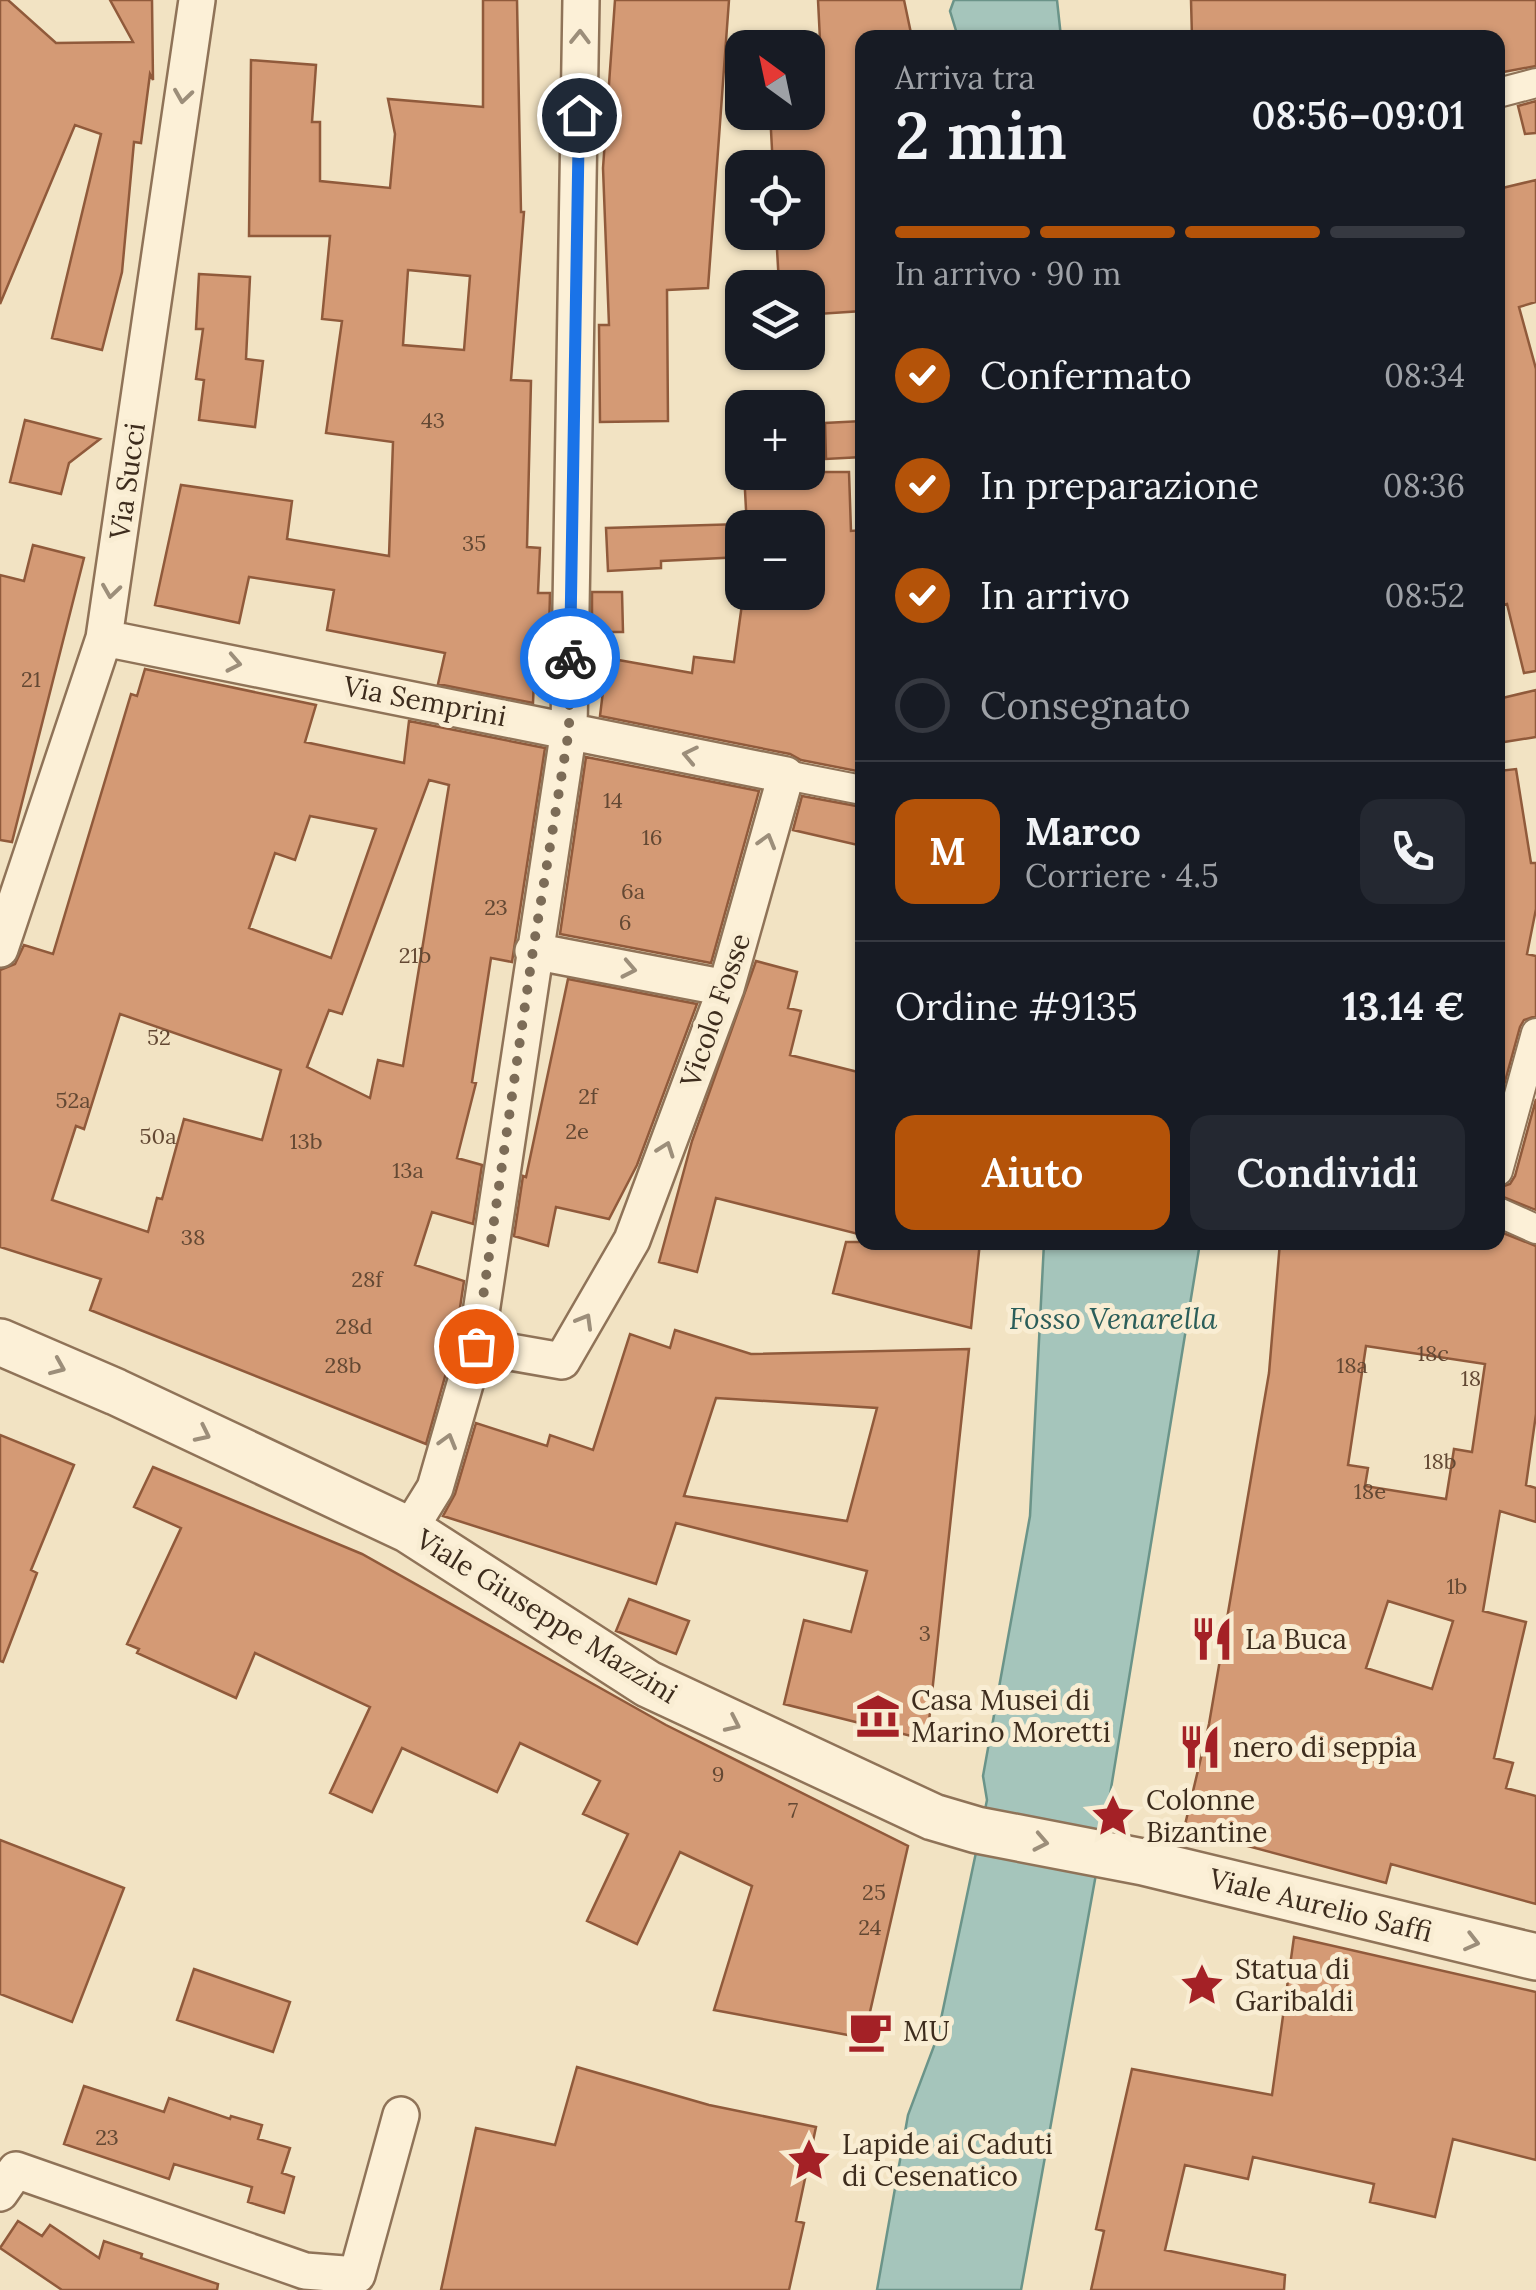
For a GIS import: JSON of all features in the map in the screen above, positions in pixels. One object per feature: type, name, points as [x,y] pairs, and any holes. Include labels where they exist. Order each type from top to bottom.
[{"type":"street","name":"Via Succi","points":[[0,949],[104,638],[196,0]]},
{"type":"street","points":[[409,1530],[434,1488],[476,1346],[569,730],[581,0]]},
{"type":"street","points":[[1505,91],[1536,83]]},
{"type":"street","name":"Via Semprini","points":[[104,638],[855,789]]},
{"type":"street","name":"Vicolo Fosse","points":[[476,1346],[562,1360],[632,1240],[726,988],[786,775]]},
{"type":"street","points":[[533,950],[726,988]]},
{"type":"street","points":[[1505,1146],[1536,1033]]},
{"type":"street","points":[[1505,1215],[1536,1229]]},
{"type":"street","name":"Viale Giuseppe Mazzini","points":[[0,1342],[116,1392],[409,1530],[648,1684],[933,1817],[977,1830],[1105,1855]]},
{"type":"street","name":"Viale Aurelio Saffi","points":[[1105,1855],[1536,1958]]},
{"type":"street","points":[[0,2193],[16,2170],[305,2271],[357,2275],[400,2115]]},
{"type":"water","points":[[954,0],[1057,0],[1060,30],[956,30],[950,11]]},
{"type":"water","name":"Fosso Venarella","points":[[1044,1250],[1199,1250],[1107,1813],[1021,2290],[877,2290],[908,2115],[937,2038],[987,1800],[983,1776],[1030,1516]]},
{"type":"building","points":[[0,0],[8,0],[56,43],[133,42],[110,0],[152,0],[153,80],[150,74],[141,143],[134,142],[122,272],[102,350],[52,338],[101,134],[75,125],[0,304]]},
{"type":"building","points":[[483,0],[517,0],[524,212],[511,380],[531,381],[527,547],[540,548],[538,593],[550,593],[549,633],[536,633],[533,703],[438,684],[445,653],[327,630],[334,590],[249,577],[239,623],[155,605],[181,485],[292,501],[287,539],[389,556],[393,442],[326,433],[342,321],[322,319],[330,236],[249,236],[251,60],[316,65],[312,122],[320,122],[320,181],[390,188],[395,134],[388,99],[483,107]],"holes":[[[408,270],[470,276],[464,350],[403,345]]]},
{"type":"building","points":[[615,0],[729,0],[708,288],[667,290],[668,421],[600,422],[599,325],[609,325],[603,168]]},
{"type":"building","points":[[818,0],[904,0],[910,30],[855,30],[855,311],[825,314],[825,270],[778,270],[777,250],[825,250],[825,150],[772,150],[771,130],[825,130],[825,30],[820,30]]},
{"type":"building","points":[[1191,0],[1536,0],[1536,66],[1505,72],[1505,30],[1192,30]]},
{"type":"building","points":[[1536,101],[1536,133],[1525,134],[1518,106]]},
{"type":"building","points":[[1536,180],[1536,302],[1519,307],[1536,369],[1536,671],[1524,673],[1505,604],[1505,187]]},
{"type":"building","points":[[199,274],[250,277],[246,359],[263,361],[255,427],[199,420],[204,380],[196,379],[203,329],[196,329]]},
{"type":"building","points":[[25,420],[100,439],[69,463],[61,494],[10,482]]},
{"type":"building","points":[[855,421],[855,457],[826,459],[825,423]]},
{"type":"building","points":[[825,472],[849,472],[851,531],[855,531],[855,771],[600,716],[607,658],[692,673],[694,657],[734,662],[741,610],[825,610],[825,510],[746,510],[745,490],[825,490]]},
{"type":"building","points":[[725,524],[725,558],[661,561],[661,568],[608,571],[606,528]]},
{"type":"building","points":[[33,545],[84,558],[12,842],[0,840],[0,575],[24,581]]},
{"type":"building","points":[[592,592],[622,592],[623,632],[592,632]]},
{"type":"building","points":[[145,669],[316,705],[305,742],[404,763],[409,721],[545,748],[512,962],[491,958],[472,1082],[476,1083],[457,1158],[482,1165],[473,1224],[432,1212],[415,1265],[464,1281],[455,1341],[426,1444],[90,1310],[101,1279],[0,1247],[0,970],[15,964],[24,945],[53,954],[131,694],[137,696]],"holes":[[[429,780],[449,785],[403,1066],[378,1060],[370,1098],[307,1067],[329,1010],[342,1014]],[[310,816],[376,829],[331,958],[249,928],[275,853],[295,860]],[[120,1014],[281,1070],[262,1140],[184,1119],[162,1199],[157,1198],[148,1232],[52,1200],[76,1126],[84,1129]]]},
{"type":"building","points":[[1536,690],[1536,737],[1505,742],[1505,697]]},
{"type":"building","points":[[586,757],[759,791],[711,963],[560,934]]},
{"type":"building","points":[[1516,769],[1531,863],[1536,863],[1536,909],[1527,954],[1536,956],[1536,1016],[1524,1020],[1520,1027],[1505,1082],[1505,770]]},
{"type":"building","points":[[802,796],[855,806],[855,844],[793,830]]},
{"type":"building","points":[[756,961],[797,972],[788,1008],[801,1011],[790,1055],[855,1071],[855,1233],[716,1198],[697,1272],[659,1262],[692,1141]]},
{"type":"building","points":[[568,979],[697,1004],[637,1165],[609,1219],[556,1207],[548,1246],[514,1236],[523,1176],[526,1177]]},
{"type":"building","points":[[1536,1099],[1536,1210],[1505,1198],[1505,1186],[1515,1176]]},
{"type":"building","points":[[1505,1234],[1536,1246],[1536,1414],[1526,1485],[1536,1488],[1536,1522],[1500,1511],[1483,1611],[1526,1622],[1494,1758],[1513,1763],[1506,1788],[1536,1796],[1536,1904],[1391,1864],[1386,1883],[1184,1829],[1209,1724],[1269,1373],[1279,1250],[1505,1250]],"holes":[[[1366,1346],[1485,1364],[1472,1452],[1454,1449],[1446,1499],[1365,1486],[1368,1468],[1348,1465]],[[1388,1601],[1453,1621],[1432,1689],[1366,1668]]]},
{"type":"building","points":[[846,1242],[855,1242],[855,1250],[979,1250],[971,1328],[833,1293]]},
{"type":"building","points":[[675,1330],[751,1354],[969,1349],[927,1740],[784,1704],[804,1620],[851,1632],[867,1571],[676,1523],[656,1584],[443,1516],[455,1494],[476,1423],[547,1446],[550,1435],[593,1450],[630,1334],[670,1348]],"holes":[[[716,1398],[877,1408],[847,1521],[684,1496]]]},
{"type":"building","points":[[0,1435],[74,1465],[31,1570],[37,1573],[3,1662],[0,1661]]},
{"type":"building","points":[[153,1467],[362,1554],[666,1725],[908,1846],[864,2038],[714,2010],[752,1886],[680,1852],[637,1944],[587,1921],[628,1834],[583,1814],[600,1781],[520,1743],[497,1792],[402,1748],[372,1812],[330,1793],[370,1707],[255,1653],[236,1698],[137,1653],[139,1649],[127,1644],[181,1528],[134,1507]]},
{"type":"building","points":[[629,1599],[689,1621],[676,1654],[616,1631]]},
{"type":"building","points":[[0,1840],[124,1888],[72,2022],[0,1994]]},
{"type":"building","points":[[1294,1937],[1536,1992],[1536,2160],[1453,2139],[1435,2217],[1370,2202],[1374,2184],[1253,2157],[1248,2179],[1185,2165],[1165,2250],[1285,2275],[1284,2290],[1091,2290],[1104,2231],[1096,2229],[1132,2069],[1272,2095]]},
{"type":"building","points":[[194,1969],[290,2002],[273,2052],[177,2020]]},
{"type":"building","points":[[577,2067],[709,2105],[816,2127],[796,2221],[804,2223],[789,2290],[441,2290],[476,2128],[555,2145]]},
{"type":"building","points":[[84,2086],[164,2112],[169,2098],[230,2119],[231,2116],[262,2125],[258,2139],[290,2148],[282,2173],[294,2177],[284,2213],[248,2202],[252,2187],[174,2164],[169,2179],[64,2144]]},
{"type":"building","points":[[18,2221],[42,2236],[50,2225],[99,2258],[104,2241],[142,2254],[141,2258],[218,2284],[217,2290],[62,2290],[0,2248]]},
{"type":"way so far","points":[[476,1346],[569,730],[570,658]]},
{"type":"place","name":"La Buca","points":[[1212,1639]]},
{"type":"place","name":"Casa Musei di Marino Moretti","points":[[878,1716]]},
{"type":"place","name":"nero di seppia","points":[[1200,1747]]},
{"type":"place","name":"Colonne Bizantine","points":[[1113,1816]]},
{"type":"place","name":"Statua di Garibaldi","points":[[1202,1985]]},
{"type":"place","name":"MU","points":[[870,2031]]},
{"type":"place","name":"Lapide ai Caduti di Cesenatico","points":[[809,2160]]},
{"type":"route","points":[[570,658],[579,115]]}]
